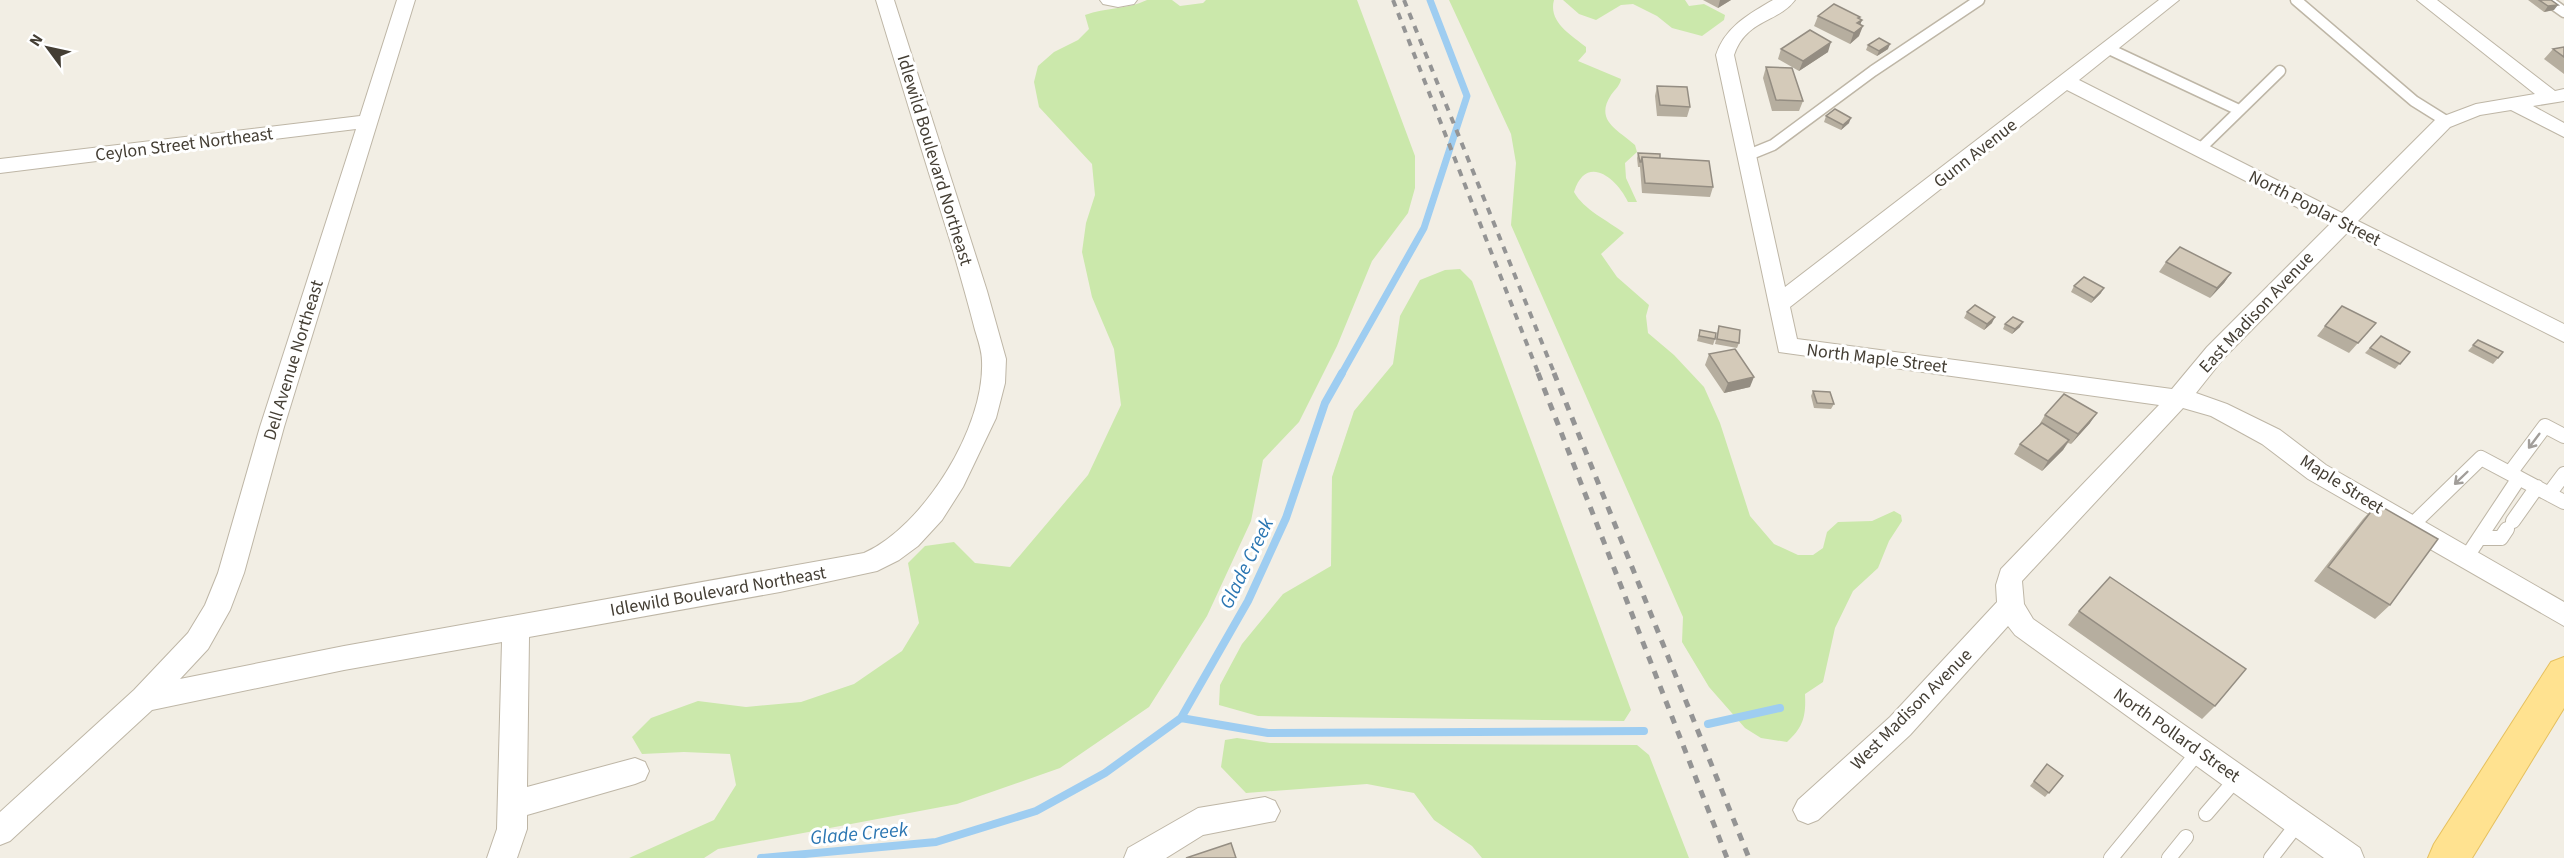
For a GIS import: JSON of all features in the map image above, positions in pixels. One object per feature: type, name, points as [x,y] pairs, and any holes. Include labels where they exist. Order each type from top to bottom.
[{"type":"main road","points":[[2449,858],[2564,674]]},
{"type":"street","name":"Dell Avenue Northeast","points":[[144,699],[198,641],[217,610],[406,0]]},
{"type":"street","name":"Idlewild Boulevard Northeast","points":[[144,699],[516,627],[769,584],[868,563],[890,553],[909,539],[933,513],[954,480],[984,418],[993,383],[994,359],[976,291],[885,0]]},
{"type":"street","points":[[1109,0],[1118,2],[1128,0]]},
{"type":"street","name":"North Maple Street","points":[[1786,0],[1735,34],[1727,46],[1725,55],[1787,346],[2178,397]]},
{"type":"street","name":"Gunn Avenue","points":[[1778,304],[2170,0]]},
{"type":"street","points":[[2426,0],[2558,96]]},
{"type":"street","name":"North Poplar Street","points":[[2067,82],[2564,334]]},
{"type":"street","name":"East Madison Avenue","points":[[2010,606],[2007,594],[2010,577],[2112,472],[2215,353],[2446,121],[2459,114],[2558,96]]},
{"type":"street","points":[[2514,104],[2564,131]]},
{"type":"street","name":"Ceylon Street Northeast","points":[[0,166],[368,121]]},
{"type":"street","name":"Maple Street","points":[[2178,397],[2219,410],[2271,437],[2318,472],[2411,526],[2473,548],[2564,615]]},
{"type":"street","name":"North Pollard Street","points":[[2010,606],[2024,627],[2299,822],[2332,853]]},
{"type":"street","name":"West Madison Avenue","points":[[1808,810],[1900,726],[2010,606]]},
{"type":"street","points":[[502,858],[512,829],[516,627]]},
{"type":"street","points":[[0,831],[144,699]]},
{"type":"street","points":[[513,805],[635,771]]},
{"type":"street","points":[[1139,858],[1197,822],[1265,811]]},
{"type":"lane","points":[[1746,156],[1773,145],[1873,72],[1979,0]]},
{"type":"lane","points":[[2296,0],[2414,101],[2446,121]]},
{"type":"lane","points":[[2547,0],[2564,12]]},
{"type":"lane","points":[[2109,49],[2239,110]]},
{"type":"lane","points":[[2199,150],[2280,71]]},
{"type":"lane","points":[[2473,548],[2545,426],[2564,436]]},
{"type":"lane","points":[[2411,526],[2481,458],[2564,502]]},
{"type":"lane","points":[[2549,494],[2564,474]]},
{"type":"lane","points":[[2473,548],[2501,538],[2537,487]]},
{"type":"lane","points":[[2111,858],[2199,751]]},
{"type":"lane","points":[[2206,814],[2237,778]]},
{"type":"lane","points":[[2271,858],[2299,822]]},
{"type":"lane","points":[[2169,858],[2186,837]]},
{"type":"green space","points":[[1147,0],[1172,0],[1180,6],[1203,3],[1206,0],[1357,0],[1415,156],[1415,188],[1408,213],[1372,261],[1337,346],[1299,422],[1263,460],[1251,521],[1207,616],[1149,707],[1060,768],[957,804],[718,849],[704,858],[629,858],[714,820],[736,785],[730,754],[684,752],[642,754],[632,737],[651,718],[698,701],[746,707],[801,702],[854,684],[902,651],[919,623],[908,563],[925,546],[954,542],[975,563],[1010,567],[1088,475],[1121,405],[1114,349],[1092,297],[1082,252],[1086,223],[1095,195],[1092,164],[1039,107],[1034,82],[1038,66],[1054,52],[1078,40],[1089,29],[1085,15]]},
{"type":"green space","points":[[1449,0],[1554,0],[1554,15],[1562,27],[1586,47],[1586,52],[1578,61],[1621,79],[1606,104],[1605,112],[1611,124],[1635,145],[1637,152],[1625,163],[1626,178],[1637,202],[1628,202],[1616,185],[1601,173],[1586,174],[1579,180],[1574,192],[1590,209],[1624,233],[1601,254],[1617,277],[1649,305],[1646,316],[1648,333],[1674,355],[1704,387],[1720,423],[1750,516],[1774,544],[1798,555],[1813,555],[1823,548],[1827,532],[1838,522],[1872,521],[1894,511],[1901,515],[1902,521],[1889,541],[1878,568],[1853,591],[1835,628],[1823,682],[1805,694],[1803,720],[1787,742],[1761,738],[1745,728],[1709,687],[1682,642],[1683,617],[1511,225],[1516,163],[1511,134]]},
{"type":"green space","points":[[1563,0],[1685,0],[1689,6],[1704,4],[1725,15],[1724,20],[1702,36],[1672,28],[1657,16],[1633,4],[1621,5],[1596,20],[1579,14]]},
{"type":"green space","points":[[1460,269],[1472,281],[1631,710],[1624,721],[1258,716],[1219,705],[1220,685],[1242,644],[1283,594],[1331,566],[1332,477],[1354,411],[1393,364],[1400,316],[1420,280],[1445,270]]},
{"type":"green space","points":[[1237,738],[1270,743],[1637,745],[1649,755],[1689,858],[1482,858],[1472,846],[1434,820],[1414,793],[1367,784],[1246,793],[1221,767],[1225,740]]},
{"type":"building","points":[[2539,0],[2551,0],[2558,5],[2548,6]]},
{"type":"building","points":[[1834,4],[1860,17],[1858,18],[1862,20],[1857,23],[1863,26],[1854,33],[1818,16]]},
{"type":"building","points":[[1810,30],[1831,42],[1803,61],[1781,49]]},
{"type":"building","points":[[1879,38],[1890,44],[1879,51],[1868,45]]},
{"type":"building","points":[[2564,47],[2564,57],[2553,49]]},
{"type":"building","points":[[1766,67],[1792,68],[1803,101],[1776,100]]},
{"type":"building","points":[[1657,86],[1687,87],[1690,107],[1660,105]]},
{"type":"building","points":[[1835,109],[1851,118],[1843,125],[1826,116]]},
{"type":"building","points":[[1638,153],[1660,154],[1660,158],[1642,157],[1640,162]]},
{"type":"building","points":[[1642,157],[1709,161],[1713,187],[1645,183]]},
{"type":"building","points":[[2180,247],[2231,273],[2217,288],[2166,262]]},
{"type":"building","points":[[2084,277],[2104,288],[2094,298],[2074,286]]},
{"type":"building","points":[[1975,305],[1995,317],[1987,324],[1967,312]]},
{"type":"building","points":[[2342,306],[2376,323],[2358,343],[2325,326]]},
{"type":"building","points":[[2013,317],[2023,322],[2015,329],[2005,324]]},
{"type":"building","points":[[1719,326],[1740,330],[1739,343],[1717,339]]},
{"type":"building","points":[[1700,330],[1716,333],[1715,339],[1699,336]]},
{"type":"building","points":[[2381,336],[2410,352],[2400,364],[2370,348]]},
{"type":"building","points":[[2478,340],[2503,352],[2498,358],[2473,345]]},
{"type":"building","points":[[1735,349],[1754,377],[1728,383],[1709,354]]},
{"type":"building","points":[[1813,391],[1830,392],[1834,404],[1817,403]]},
{"type":"building","points":[[2064,394],[2097,413],[2078,434],[2045,415]]},
{"type":"building","points":[[2042,423],[2069,440],[2048,461],[2020,444]]},
{"type":"building","points":[[2377,504],[2438,539],[2390,605],[2328,567]]},
{"type":"building","points":[[2110,577],[2246,669],[2215,706],[2079,611]]},
{"type":"building","points":[[2047,764],[2063,776],[2049,793],[2034,781]]},
{"type":"building","points":[[1231,843],[1236,858],[1186,858]]},
{"type":"waterway","name":"Glade Creek","points":[[1341,375],[1424,228],[1467,96],[1430,0]]},
{"type":"waterway","name":"Glade Creek","points":[[1181,718],[1248,601],[1286,518],[1325,403],[1342,373]]},
{"type":"waterway","points":[[1708,724],[1780,708]]},
{"type":"waterway","name":"Glade Creek","points":[[761,858],[936,842],[1036,811],[1105,773],[1181,718]]},
{"type":"waterway","points":[[1181,718],[1268,733],[1644,731]]},
{"type":"railway","points":[[1393,0],[1539,375]]},
{"type":"railway","points":[[1404,0],[1555,375]]},
{"type":"railway","points":[[1538,373],[1727,858]]},
{"type":"railway","points":[[1554,373],[1749,858]]}]
